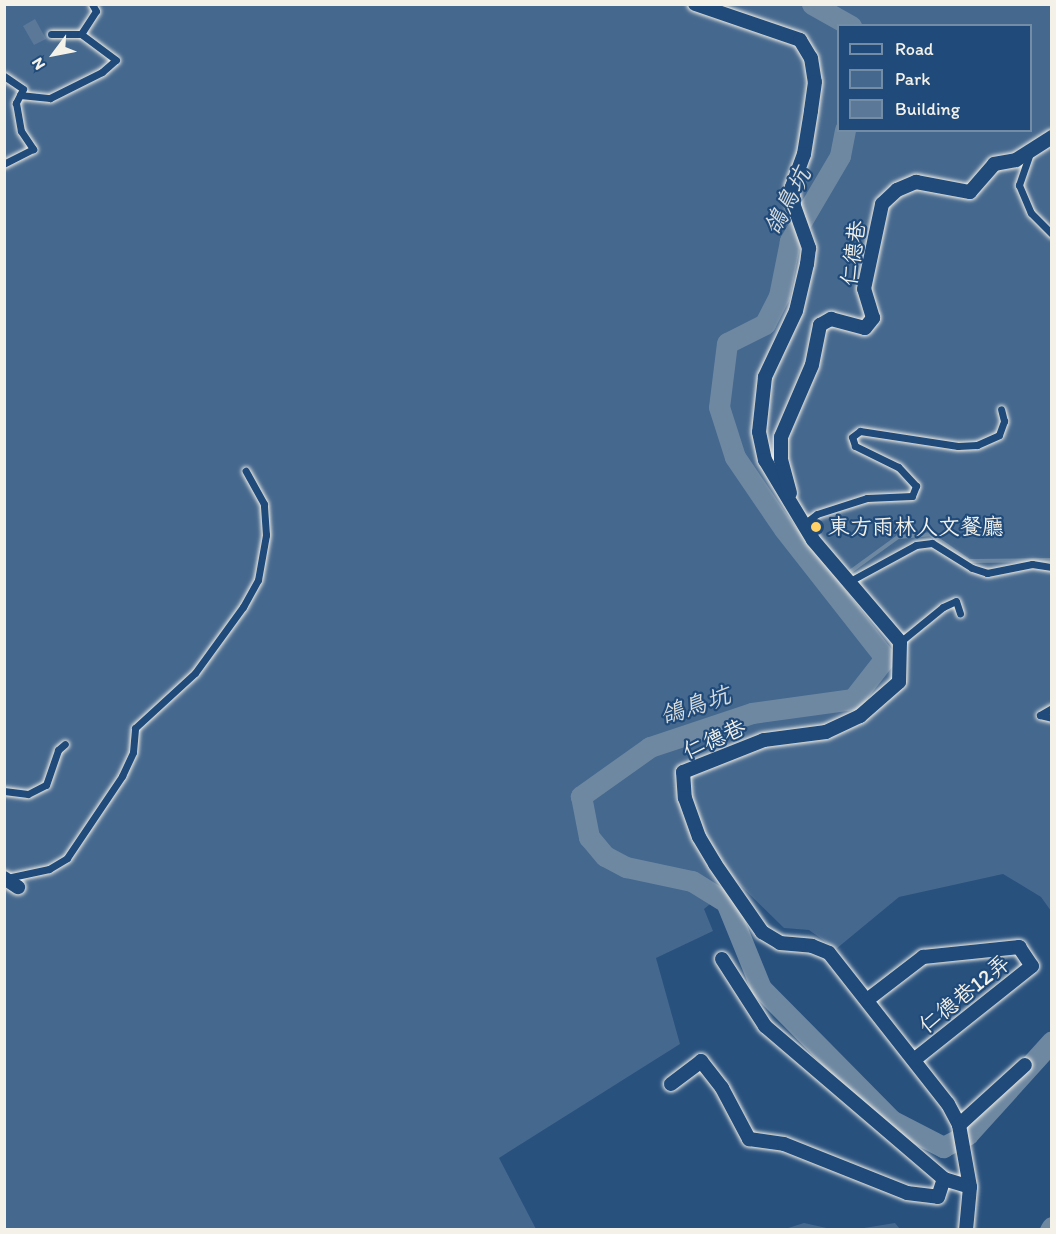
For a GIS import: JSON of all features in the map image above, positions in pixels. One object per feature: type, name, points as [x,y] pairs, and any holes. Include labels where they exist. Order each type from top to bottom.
[{"type":"street","name":"仁德巷","points":[[696,4],[800,40],[811,58],[815,81],[804,154],[792,188],[794,206],[809,248],[796,311],[765,377],[759,408],[765,460],[801,520],[900,642],[899,682],[860,716],[826,732],[764,740],[683,772],[685,798],[699,837],[762,932],[780,943],[812,946],[829,953],[914,1060],[960,1129]]},
{"type":"street","name":"仁德巷","points":[[801,520],[781,459],[781,437],[812,365],[820,325],[831,319],[865,328],[873,318],[864,289],[882,204],[897,190],[916,183],[970,192],[994,164],[1016,160],[1052,137]]},
{"type":"street","points":[[6,878],[18,887]]},
{"type":"street","name":"仁德巷12弄","points":[[867,1000],[923,957],[1019,947],[1032,966],[914,1060]]},
{"type":"street","points":[[722,960],[765,1026],[944,1179],[969,1181]]},
{"type":"street","points":[[671,1084],[701,1061],[727,1095],[749,1139],[784,1144],[908,1193],[938,1197],[944,1179]]},
{"type":"street","points":[[966,1230],[969,1181],[960,1129],[1025,1065]]},
{"type":"lane","points":[[81,34],[96,11],[92,4]]},
{"type":"lane","points":[[20,95],[50,98],[102,72],[116,60],[81,34],[51,34]]},
{"type":"lane","points":[[4,76],[23,89],[16,103],[21,130],[33,149],[4,164]]},
{"type":"lane","points":[[1030,150],[1019,185],[1032,213],[1052,234]]},
{"type":"lane","points":[[801,520],[867,498],[912,496],[916,486],[898,467],[855,446],[852,437],[860,431],[958,446],[977,445],[999,435],[1004,421],[1001,409]]},
{"type":"lane","points":[[6,878],[49,869],[67,858],[122,776],[133,752],[135,728],[195,673],[243,608],[258,580],[266,535],[264,504],[246,471]]},
{"type":"lane","points":[[850,581],[916,545],[932,543],[972,568],[987,573],[1032,564],[1052,567]]},
{"type":"lane","points":[[900,642],[943,607],[956,601],[960,613]]},
{"type":"lane","points":[[1052,708],[1040,715],[1052,718]]},
{"type":"lane","points":[[4,791],[28,794],[46,785],[58,750],[65,744]]},
{"type":"green space","points":[[5,5],[1051,5],[1051,911],[1041,897],[1003,874],[899,897],[836,949],[809,930],[784,928],[737,882],[704,909],[713,931],[656,958],[680,1044],[499,1158],[536,1229],[5,1230]]},
{"type":"green space","points":[[804,1223],[831,1229],[785,1229]]},
{"type":"green space","points":[[895,1223],[900,1229],[858,1229]]},
{"type":"building","points":[[35,19],[46,39],[34,45],[23,26]]},
{"type":"waterway","name":"鴿鳥坑","points":[[812,4],[847,24]]},
{"type":"waterway","name":"鴿鳥坑","points":[[845,132],[840,156],[790,241],[779,296],[765,324],[727,343],[719,407],[735,457],[784,529],[885,658],[853,699],[752,713],[650,747],[581,796],[589,837],[605,856],[626,867],[692,881],[726,902],[761,988],[891,1120],[943,1147],[968,1134],[1052,1041]]},
{"type":"waterway","points":[[829,587],[898,537],[930,534],[969,561],[1052,560]]},
{"type":"place","name":"東方雨林人文餐廳","points":[[816,527]]}]
